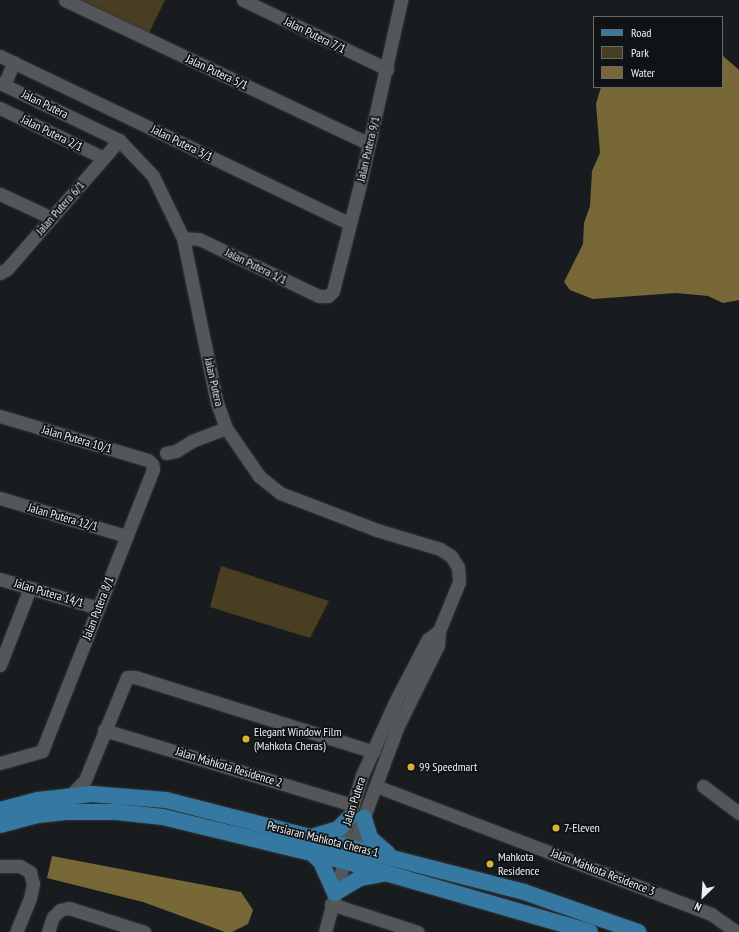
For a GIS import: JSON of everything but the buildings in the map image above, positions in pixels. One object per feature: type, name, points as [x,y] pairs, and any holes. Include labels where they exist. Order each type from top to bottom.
[{"type":"main road","name":"Persiaran Mahkota Cheras 1","points":[[0,810],[38,800],[70,796],[117,795],[166,800],[314,836],[524,892],[638,932]]},
{"type":"main road","name":"Persiaran Mahkota Cheras 1","points":[[0,825],[38,815],[68,812],[117,812],[163,816],[388,873],[584,931]]},
{"type":"main road","points":[[314,836],[338,829],[355,813],[370,838],[390,856]]},
{"type":"main road","points":[[312,853],[321,862],[333,898],[360,878],[388,873]]},
{"type":"street","name":"Jalan Putera 5/1","points":[[65,0],[369,144]]},
{"type":"street","name":"Jalan Putera 7/1","points":[[243,0],[387,69]]},
{"type":"street","name":"Jalan Putera 9/1","points":[[328,296],[333,291],[350,224],[387,69],[401,0]]},
{"type":"street","name":"Jalan Putera 3/1","points":[[0,56],[350,224]]},
{"type":"street","points":[[2,84],[14,62]]},
{"type":"street","name":"Jalan Putera","points":[[2,84],[119,140],[153,176],[183,238],[217,403],[226,428],[253,470],[272,489],[366,526],[440,549],[451,556],[458,567],[459,582],[439,631],[438,645],[397,728],[376,786],[355,813]]},
{"type":"street","name":"Jalan Putera 2/1","points":[[0,108],[104,158]]},
{"type":"street","name":"Jalan Putera 6/1","points":[[0,273],[7,268],[52,218],[119,140]]},
{"type":"street","points":[[0,194],[52,218]]},
{"type":"street","name":"Jalan Putera 1/1","points":[[183,238],[199,239],[319,296],[328,296]]},
{"type":"street","name":"Jalan Putera 10/1","points":[[0,416],[148,460],[152,464]]},
{"type":"street","points":[[152,464],[166,453],[176,451],[192,441],[226,428]]},
{"type":"street","name":"Jalan Putera 8/1","points":[[0,763],[42,751],[152,469],[152,464]]},
{"type":"street","name":"Jalan Putera 12/1","points":[[0,498],[126,536]]},
{"type":"street","name":"Jalan Putera 14/1","points":[[0,579],[98,608]]},
{"type":"street","points":[[0,665],[30,588]]},
{"type":"street","name":"Jalan Putera","points":[[344,861],[362,775],[374,752],[385,722],[428,639],[439,631]]},
{"type":"street","points":[[70,796],[85,780],[122,685],[127,677],[135,677],[374,752]]},
{"type":"street","name":"Jalan Mahkota Residence 2","points":[[104,730],[355,813]]},
{"type":"street","name":"Jalan Mahkota Residence 3","points":[[376,786],[711,914],[737,932]]},
{"type":"street","points":[[703,786],[739,813]]},
{"type":"street","points":[[323,930],[344,861]]},
{"type":"street","points":[[0,866],[20,866],[30,872],[33,884],[30,898],[16,932]]},
{"type":"street","points":[[333,898],[418,932]]},
{"type":"street","points":[[48,932],[53,917],[60,910],[69,908],[137,931]]},
{"type":"green space","points":[[81,0],[165,0],[149,33]]},
{"type":"green space","points":[[221,566],[329,601],[310,638],[210,607]]},
{"type":"water","points":[[723,56],[739,70],[739,300],[723,303],[708,296],[676,293],[593,299],[570,290],[564,282],[583,244],[584,223],[590,206],[592,171],[600,153],[596,104],[601,88],[723,88]]},
{"type":"water","points":[[52,856],[241,892],[253,910],[248,924],[232,932],[225,932],[143,902],[47,878]]},
{"type":"place","name":"Elegant Window Film (Mahkota Cheras)","points":[[246,739]]},
{"type":"place","name":"99 Speedmart","points":[[411,767]]},
{"type":"place","name":"7-Eleven","points":[[556,828]]},
{"type":"place","name":"Mahkota Residence","points":[[490,864]]}]
